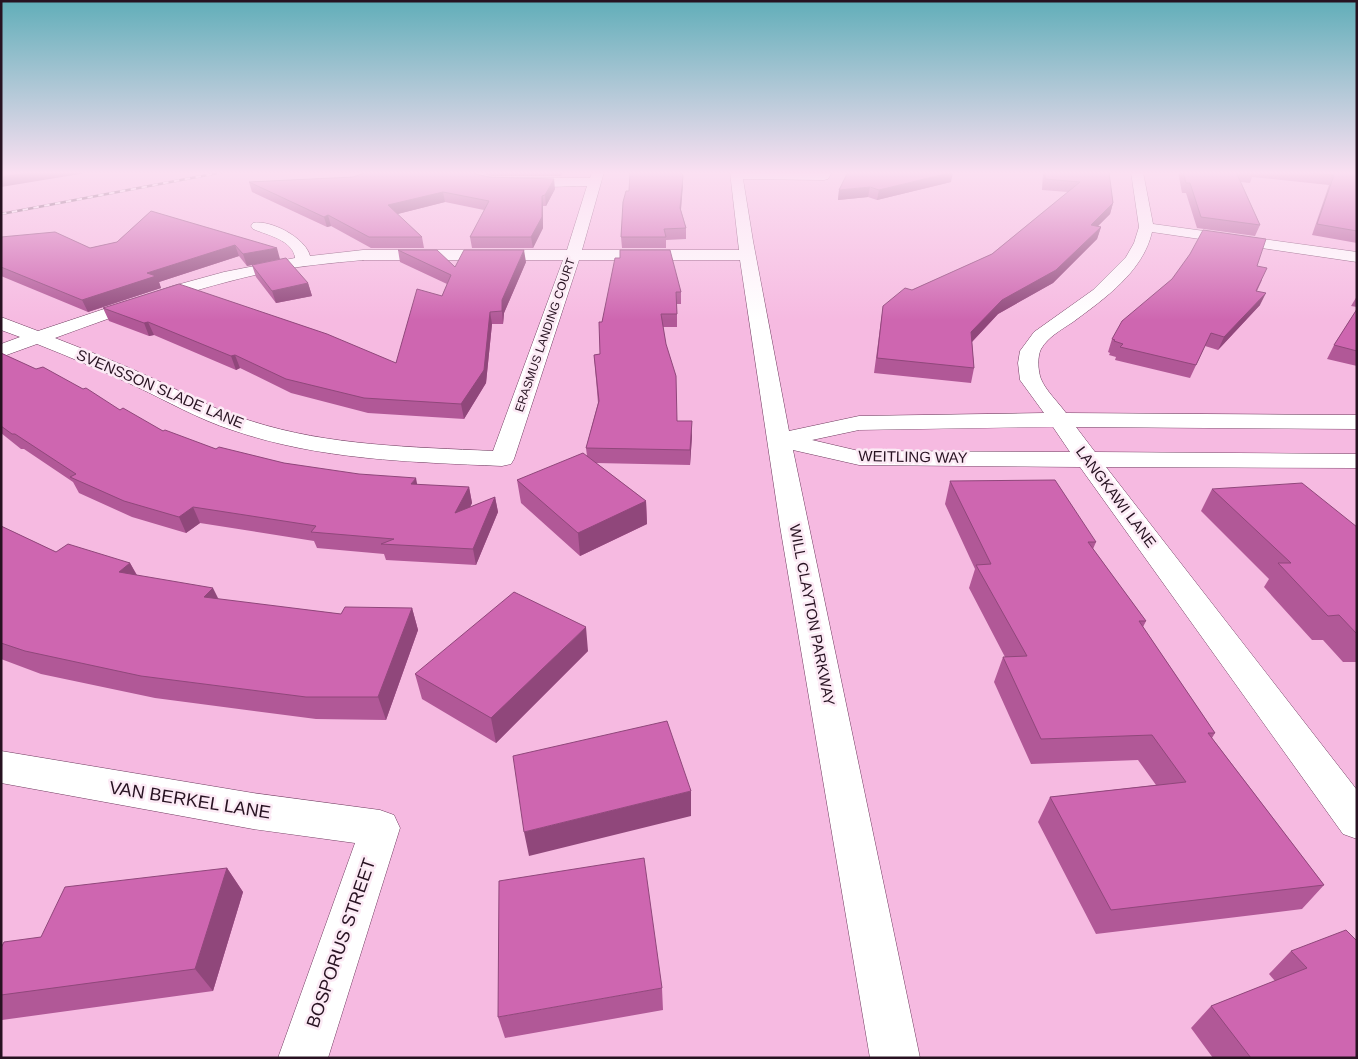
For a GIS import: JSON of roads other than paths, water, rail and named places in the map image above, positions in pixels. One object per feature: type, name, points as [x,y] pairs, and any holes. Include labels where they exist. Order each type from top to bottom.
[{"type":"street","name":"ERASMUS LANDING COURT","points":[[502,459],[583,221]]},
{"type":"street","name":"WILL CLAYTON PARKWAY","points":[[743,221],[780,440],[895,1058]]},
{"type":"street","name":"LANGKAWI LANE","points":[[1145,221],[1146,227],[1142,243],[1133,259],[1116,278],[1098,294],[1041,336],[1030,350],[1028,364],[1032,380],[1088,460],[1357,821]]},
{"type":"street","points":[[258,226],[301,247],[304,254],[303,260]]},
{"type":"street","points":[[1146,227],[1357,257]]},
{"type":"street","points":[[1,351],[127,306],[222,276],[303,260],[363,255],[748,255]]},
{"type":"street","name":"SVENSSON SLADE LANE","points":[[1,323],[94,360],[243,427],[333,447],[502,459]]},
{"type":"street","points":[[780,440],[859,423],[1059,420],[1357,422]]},
{"type":"street","name":"WEITLING WAY","points":[[780,440],[859,458],[1357,461]]},
{"type":"street","name":"VAN BERKEL LANE","points":[[1,767],[253,812],[380,828]]},
{"type":"street","name":"BOSPORUS STREET","points":[[303,1058],[380,828]]}]
